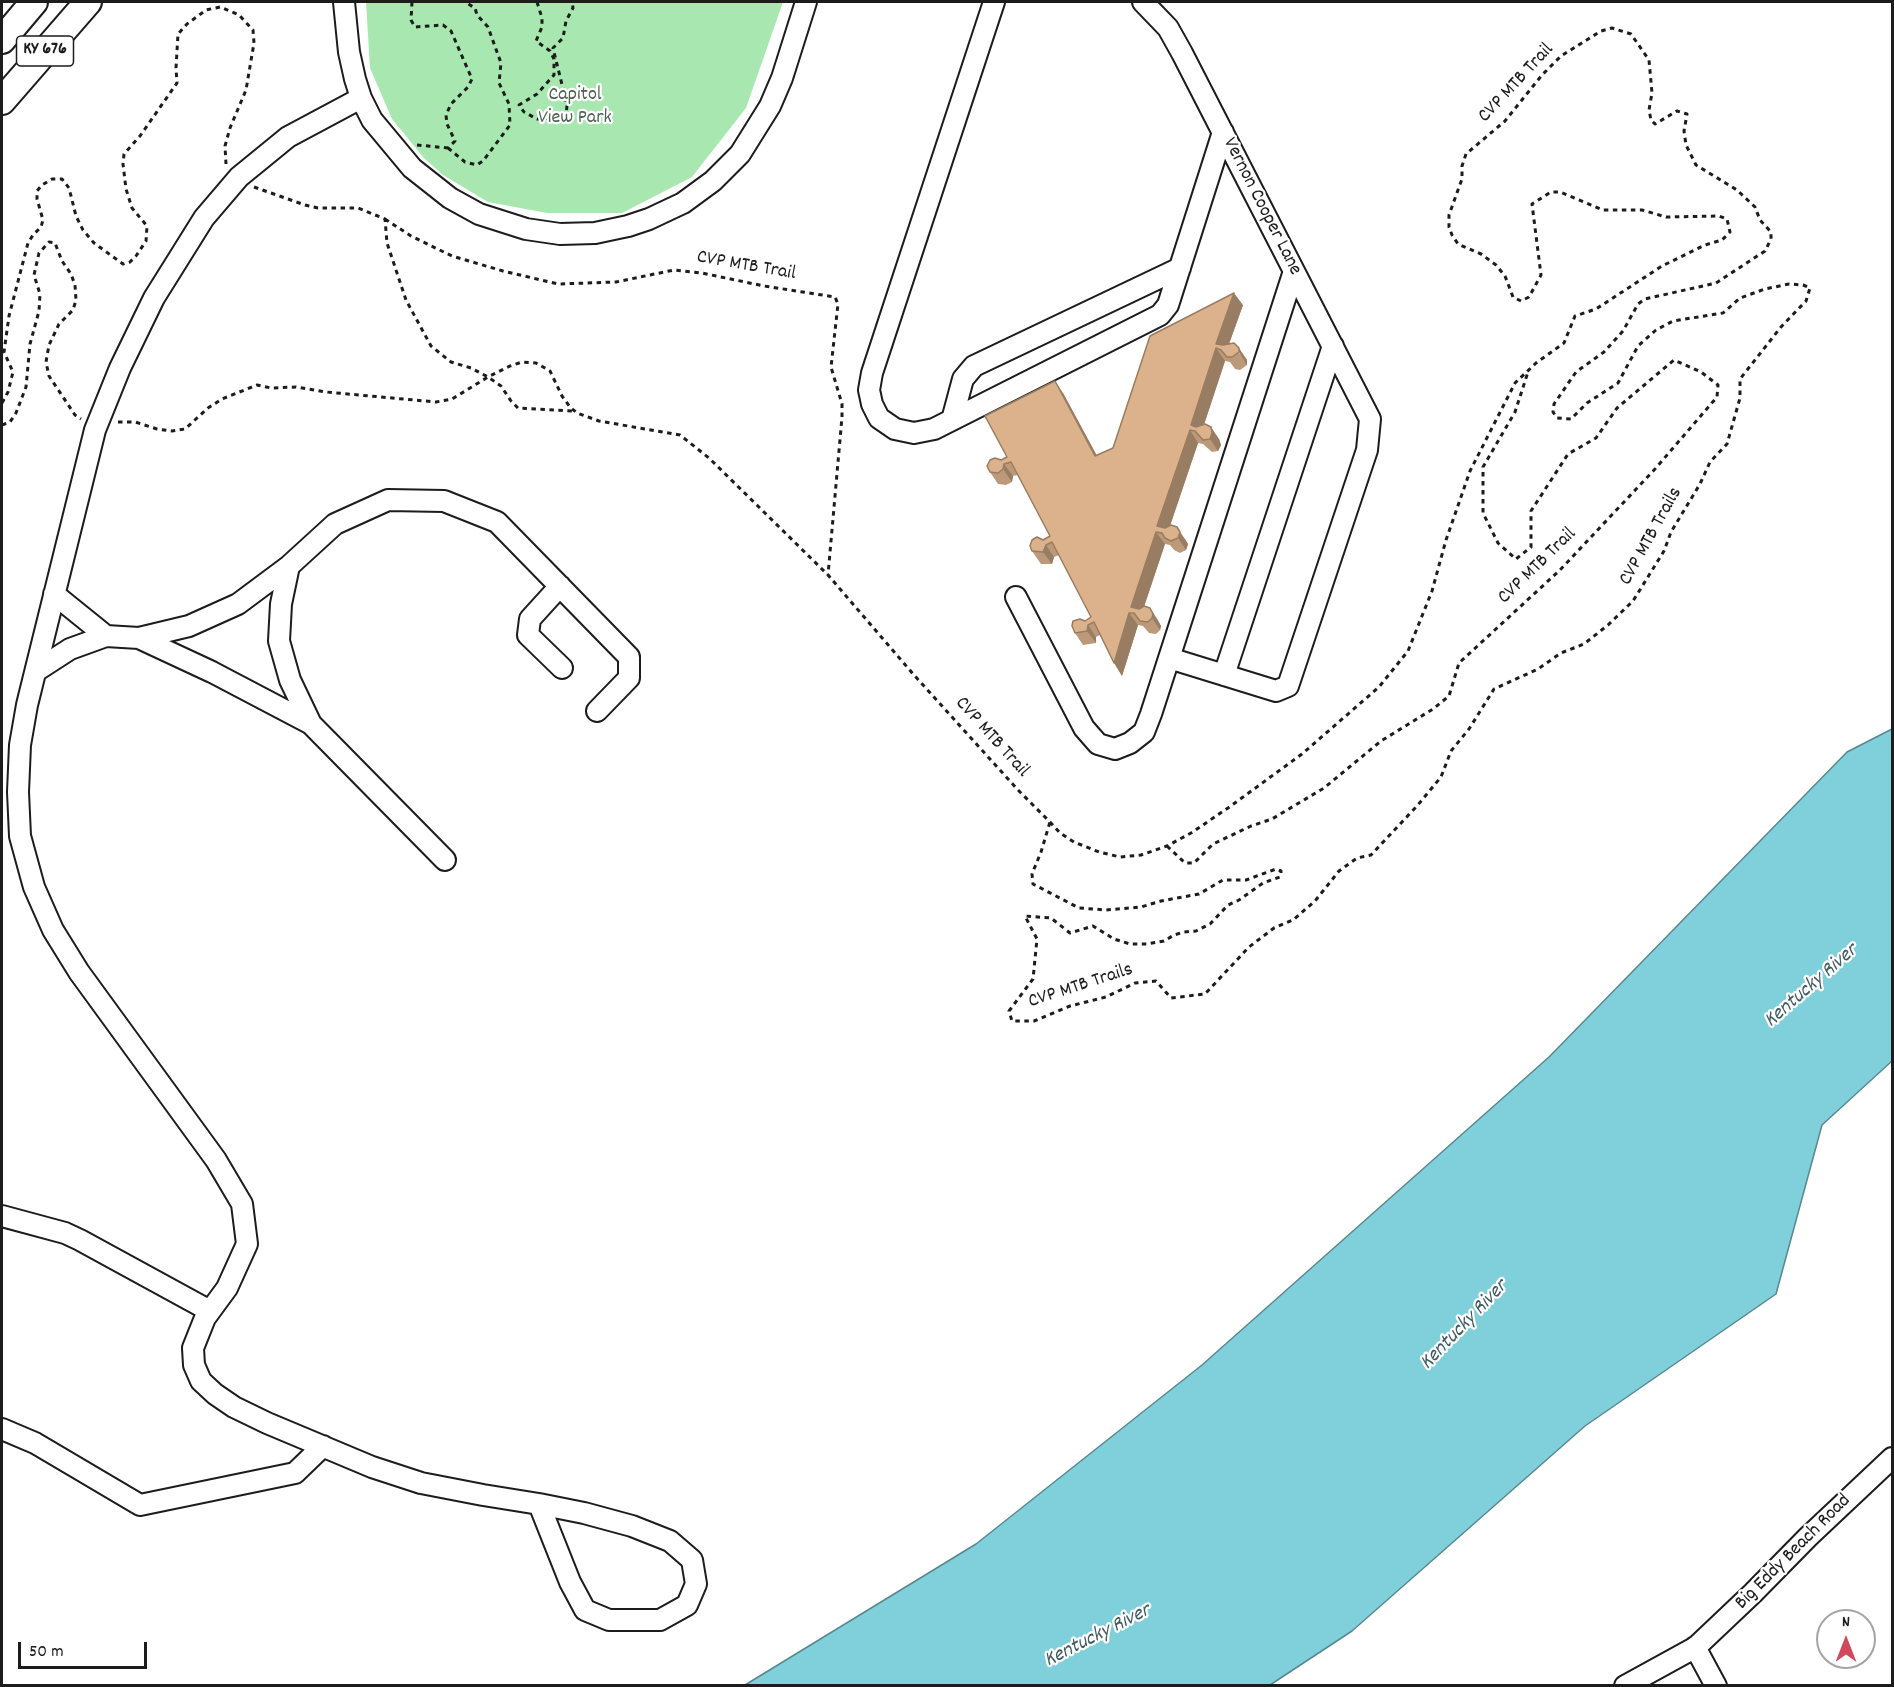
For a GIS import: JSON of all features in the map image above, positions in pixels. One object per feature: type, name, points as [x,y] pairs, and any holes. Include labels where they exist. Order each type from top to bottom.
[{"type":"main road","name":"KY 676","points":[[2,40],[34,2]]},
{"type":"main road","name":"KY 676","points":[[2,101],[88,2]]},
{"type":"street","points":[[344,2],[349,52],[354,79],[361,98],[372,120],[398,153],[423,179],[450,198],[479,214],[512,226],[545,232],[580,234],[615,229],[649,219],[689,199],[713,181],[740,154],[761,123],[778,89],[806,2]]},
{"type":"street","points":[[994,2],[872,373],[869,390],[872,404],[879,418],[895,429],[914,433],[934,429],[1160,315],[1168,305],[1223,132]]},
{"type":"street","name":"Vernon Cooper Lane","points":[[1143,2],[1168,28],[1370,419],[1367,450],[1287,686],[1276,691],[1224,675]]},
{"type":"street","points":[[361,98],[288,137],[239,177],[204,218],[154,298],[120,368],[95,430],[60,567],[20,745],[18,792],[20,836],[34,887],[53,930],[79,972],[216,1161],[242,1204],[247,1244],[227,1288],[210,1311],[193,1348],[194,1365],[201,1381],[234,1407],[372,1467],[421,1483],[539,1504],[632,1526],[669,1541],[692,1560],[696,1584],[687,1605],[660,1620],[609,1620],[585,1610],[570,1582],[539,1504]]},
{"type":"street","points":[[952,420],[963,379],[974,366],[1180,268]]},
{"type":"street","points":[[1017,597],[1084,728],[1098,744],[1115,749],[1130,743],[1144,732],[1294,271]]},
{"type":"street","points":[[1169,658],[1224,675],[1333,346]]},
{"type":"street","points":[[139,639],[189,626],[238,604],[289,566],[335,524],[388,500],[444,501],[497,522],[629,657],[629,678],[597,711]]},
{"type":"street","points":[[289,566],[281,604],[279,641],[290,680],[311,724]]},
{"type":"street","points":[[560,586],[530,619],[528,635],[562,668]]},
{"type":"street","points":[[54,594],[106,636]]},
{"type":"street","points":[[36,671],[70,649],[106,636],[139,639],[212,672],[311,724],[445,860]]},
{"type":"street","points":[[2,1216],[65,1233],[210,1311]]},
{"type":"street","points":[[2,1430],[35,1443],[140,1505],[295,1473],[322,1446]]},
{"type":"street","name":"Big Eddy Beach Road","points":[[1625,1686],[1695,1647],[1893,1458]]},
{"type":"street","points":[[1695,1647],[1716,1686]]},
{"type":"path","points":[[412,2],[411,20],[415,27],[443,25],[451,32],[472,79],[468,87],[451,104],[446,115],[447,124],[455,141],[448,148]]},
{"type":"path","points":[[398,153],[409,143],[422,147],[448,148],[465,162],[477,165],[483,161],[510,125],[509,104],[499,83],[501,63],[488,27],[477,15],[475,9],[465,2]]},
{"type":"path","points":[[537,2],[542,27],[536,41],[550,51],[554,59],[554,75],[537,94],[519,105],[524,112],[537,118],[566,117],[567,105],[553,48],[563,38],[566,21],[573,8],[572,2]]},
{"type":"path","points":[[2,403],[8,392],[13,372],[4,352],[9,316],[28,243],[41,227],[43,220],[37,191],[52,179],[62,179],[69,188],[76,216],[83,230],[94,243],[123,264],[130,262],[136,256],[146,241],[147,226],[132,208],[126,189],[124,154],[140,136],[177,83],[178,34],[206,10],[220,7],[239,15],[253,30],[254,43],[246,90],[225,146],[225,163],[232,169]]},
{"type":"path","name":"CVP MTB Trail","points":[[488,377],[501,386],[511,402],[518,408],[574,411],[599,421],[680,435],[709,458],[828,575],[914,675],[1060,833],[1074,842],[1120,857],[1141,855],[1167,846],[1191,833],[1302,754],[1379,687],[1408,651],[1432,591],[1446,540],[1470,471],[1515,383],[1563,343],[1575,316],[1596,309],[1662,266],[1705,245],[1722,240],[1730,232],[1727,219],[1719,216],[1666,217],[1642,210],[1603,210],[1560,192],[1551,192],[1532,204],[1541,275],[1530,297],[1521,301],[1513,297],[1505,276],[1496,265],[1481,254],[1458,244],[1452,236],[1449,215],[1462,179],[1462,166],[1466,154],[1504,121],[1561,56],[1601,31],[1612,28],[1631,34],[1649,60],[1652,93],[1648,110],[1651,120],[1655,124],[1677,111],[1687,114],[1684,131],[1686,145],[1696,165],[1737,190],[1755,207],[1760,220],[1771,232],[1772,239],[1765,251],[1716,283],[1645,299],[1638,304],[1623,330],[1604,352],[1576,372],[1554,404],[1553,412],[1557,418],[1571,419],[1587,403],[1618,383],[1638,346],[1656,330],[1673,321],[1723,313],[1740,298],[1750,293],[1789,284],[1810,288],[1806,301],[1796,311]]},
{"type":"path","points":[[247,184],[305,205],[318,208],[358,208],[385,219],[387,243],[406,300],[431,346],[451,362],[471,368],[488,377]]},
{"type":"path","name":"CVP MTB Trail","points":[[385,219],[411,236],[452,256],[558,284],[616,282],[674,270],[835,297],[838,304],[831,367],[842,404],[842,417],[828,575]]},
{"type":"path","points":[[2,425],[10,422],[16,413],[26,387],[30,344],[39,311],[40,294],[34,275],[39,253],[49,242],[55,243],[62,261],[71,274],[75,285],[76,300],[73,310],[59,324],[49,345],[46,362],[49,376],[75,415],[89,422]]},
{"type":"path","name":"CVP MTB Trails","points":[[1050,822],[1032,874],[1033,884],[1079,908],[1106,910],[1142,907],[1199,894],[1223,880],[1246,880],[1276,869],[1281,874],[1280,877],[1263,883],[1228,905],[1210,924],[1196,931],[1174,935],[1164,941],[1130,944],[1114,939],[1093,926],[1070,933],[1051,918],[1025,916],[1037,939],[1033,979],[1009,1011],[1012,1021],[1034,1022],[1070,1006],[1106,997],[1135,983],[1156,981],[1171,998],[1205,994],[1249,947],[1274,928],[1293,920],[1315,901],[1340,871],[1357,858],[1371,855],[1418,806],[1441,777],[1451,751],[1469,729],[1494,689],[1538,669],[1561,652],[1584,644],[1633,601],[1664,551],[1671,532],[1700,484],[1710,462],[1727,444],[1740,398],[1740,379],[1796,311]]},
{"type":"path","name":"CVP MTB Trail","points":[[1167,846],[1185,863],[1194,863],[1213,844],[1251,825],[1272,819],[1324,788],[1381,741],[1433,709],[1449,696],[1459,663],[1560,570],[1655,469],[1717,397],[1718,385],[1701,372],[1674,360],[1617,408],[1596,438],[1569,454],[1531,511],[1531,547],[1516,559],[1498,543],[1483,513],[1483,467],[1515,412],[1529,370]]},
{"type":"path","points":[[110,423],[135,422],[172,431],[185,429],[208,408],[222,399],[257,385],[436,402],[452,399],[488,377],[522,362],[536,363],[550,371],[562,396],[574,411]]},
{"type":"green space","name":"Capitol View Park","points":[[366,2],[783,2],[746,108],[692,177],[622,213],[547,213],[488,202],[443,175],[424,158],[392,119],[370,68]]},
{"type":"water","name":"Kentucky River","points":[[1892,729],[1892,1061],[1822,1125],[1776,1294],[1585,1426],[1352,1631],[1270,1685],[745,1685],[976,1544],[1202,1365],[1549,1057],[1847,752]]},
{"type":"building","points":[[1234,293],[1216,344],[1234,343],[1239,348],[1239,352],[1232,357],[1227,357],[1216,348],[1191,425],[1196,427],[1205,424],[1211,427],[1212,433],[1210,439],[1203,440],[1195,431],[1190,430],[1157,526],[1165,528],[1171,525],[1177,527],[1180,532],[1178,538],[1171,541],[1162,533],[1156,532],[1131,607],[1150,608],[1152,618],[1148,622],[1140,621],[1134,613],[1129,613],[1114,663],[1094,622],[1088,625],[1087,631],[1075,633],[1072,626],[1073,621],[1080,619],[1085,621],[1091,617],[1052,542],[1046,545],[1043,552],[1032,551],[1030,546],[1032,540],[1037,537],[1043,540],[1050,536],[1011,462],[1004,464],[1003,469],[998,473],[990,472],[987,466],[990,460],[995,458],[1001,460],[1007,457],[985,416],[1055,381],[1095,456],[1113,448],[1150,336]]}]
